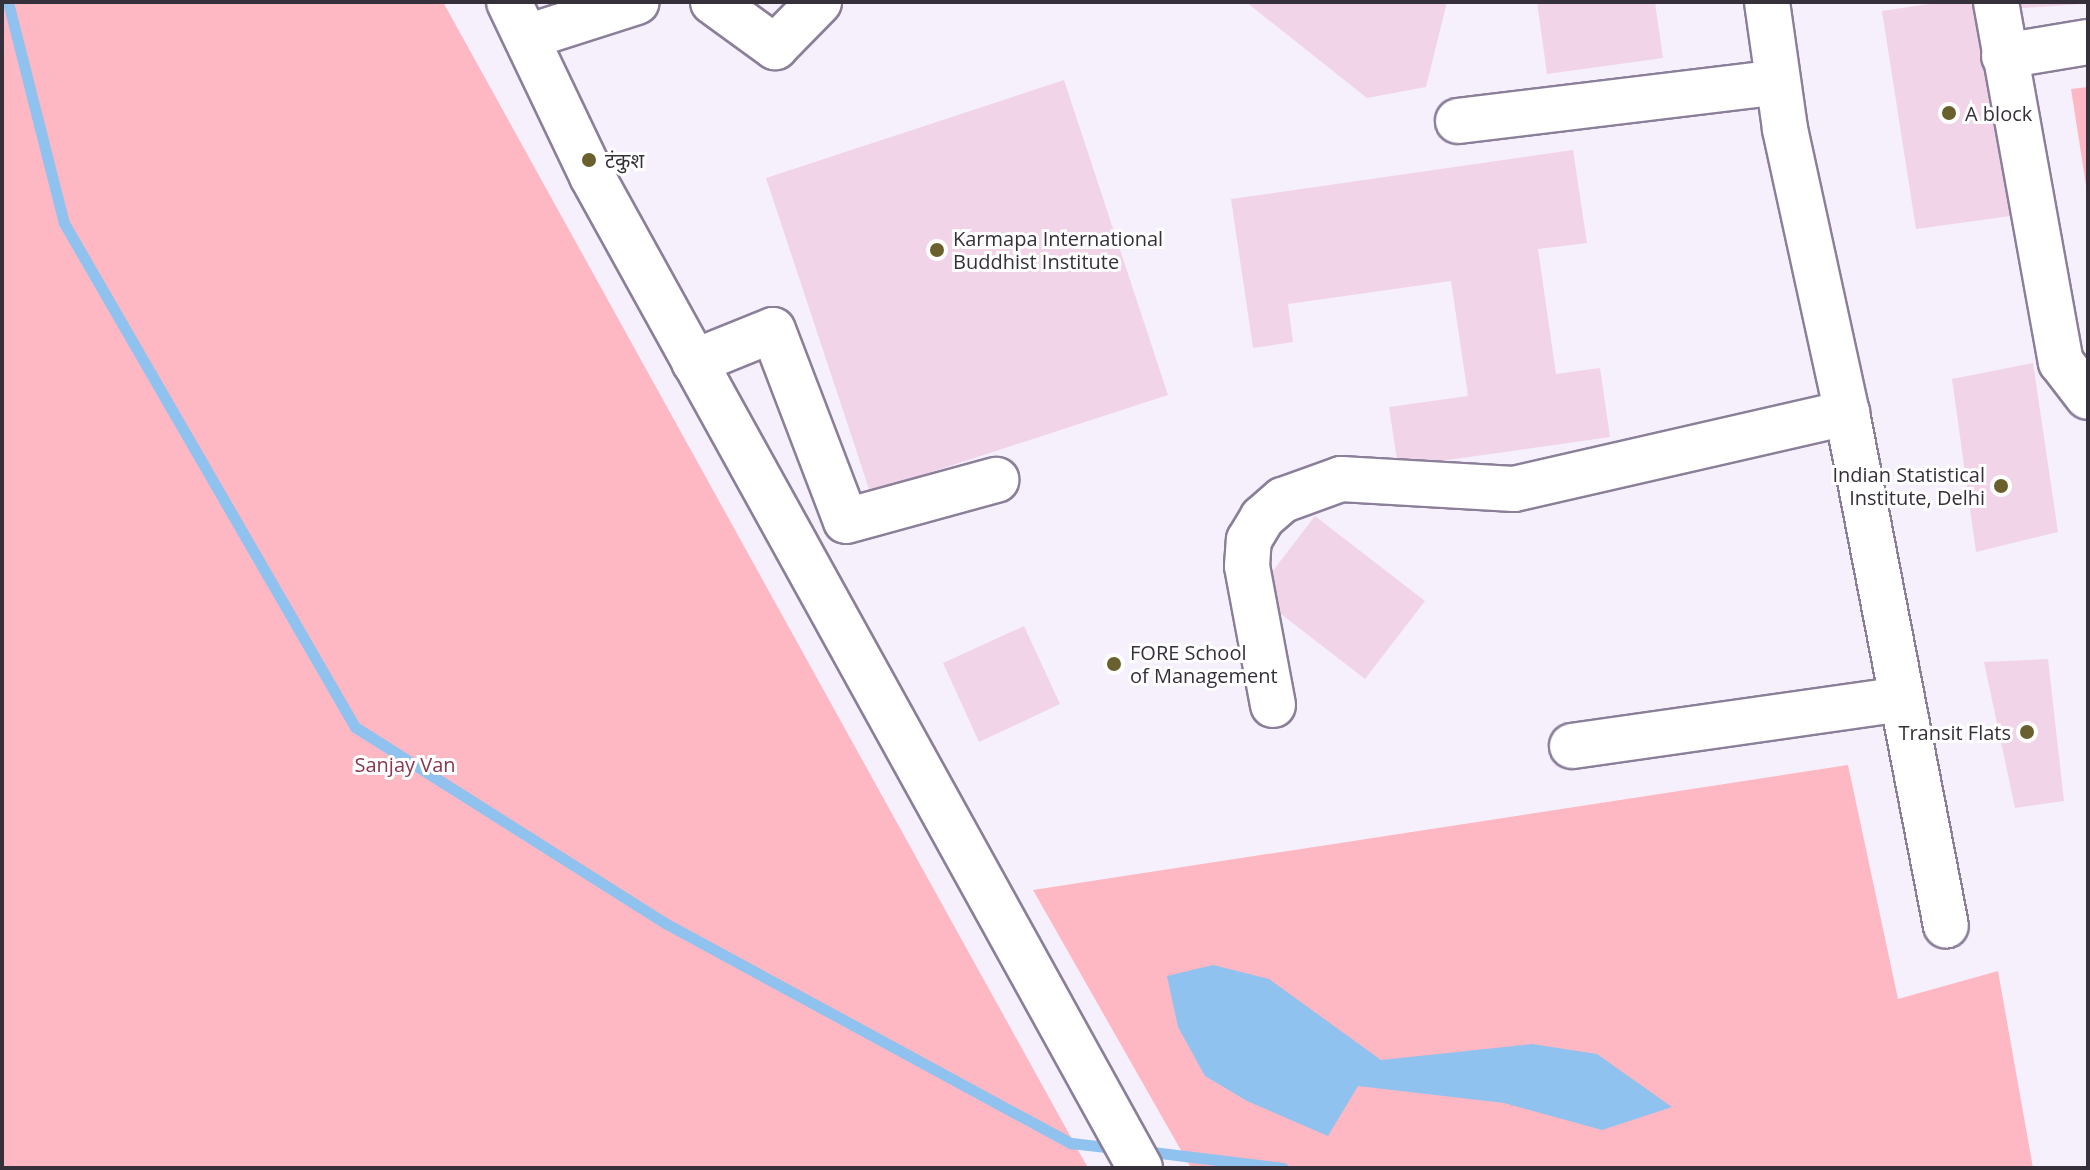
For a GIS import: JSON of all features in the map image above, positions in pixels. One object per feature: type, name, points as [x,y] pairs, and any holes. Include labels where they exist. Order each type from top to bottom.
[{"type":"street","points":[[637,2],[518,19],[592,176],[1133,1156]]},
{"type":"street","points":[[713,2],[775,47],[819,2]]},
{"type":"street","points":[[1767,2],[1778,82],[1847,413],[1946,926]]},
{"type":"street","points":[[1996,2],[2061,362],[2088,397]]},
{"type":"street","points":[[2004,56],[2088,42]]},
{"type":"street","points":[[1458,121],[1778,82]]},
{"type":"street","points":[[694,362],[773,330],[846,521],[996,480]]},
{"type":"street","points":[[1273,705],[1247,566],[1249,540],[1262,518],[1283,500],[1341,479],[1514,489],[1847,413]]},
{"type":"street","points":[[1572,746],[1902,699]]},
{"type":"green space","name":"Sanjay Van","points":[[2,2],[443,2],[1088,1168],[2,1168]]},
{"type":"green space","points":[[2088,87],[2088,198],[2071,89]]},
{"type":"green space","points":[[1848,765],[1898,999],[1998,971],[2033,1168],[1191,1168],[1033,890]]},
{"type":"water","points":[[1213,965],[1269,979],[1381,1060],[1532,1044],[1597,1054],[1672,1107],[1602,1130],[1504,1103],[1358,1086],[1328,1136],[1247,1101],[1205,1076],[1178,1027],[1167,976]]},
{"type":"building","points":[[1246,2],[1447,2],[1426,87],[1367,98]]},
{"type":"building","points":[[1537,2],[1655,2],[1663,58],[1547,74]]},
{"type":"building","name":"A block","points":[[1942,2],[1980,2],[2018,215],[1916,229],[1882,11]]},
{"type":"building","points":[[2009,2],[2083,2],[2083,4],[2010,9]]},
{"type":"building","points":[[1064,80],[1168,395],[870,492],[766,178]]},
{"type":"building","points":[[1573,150],[1587,243],[1538,249],[1556,374],[1600,368],[1610,437],[1398,467],[1389,407],[1468,396],[1451,281],[1288,304],[1293,342],[1253,348],[1231,199]]},
{"type":"building","points":[[2033,363],[2058,532],[1976,552],[1952,379]]},
{"type":"building","points":[[1315,516],[1425,601],[1365,679],[1255,594]]},
{"type":"building","points":[[1024,626],[1060,704],[979,742],[943,663]]},
{"type":"building","name":"Transit Flats","points":[[2048,659],[2064,801],[2015,808],[1984,662]]},
{"type":"waterway","points":[[8,2],[64,223],[355,727],[665,923],[1071,1143],[1115,1148]]},
{"type":"waterway","points":[[1144,1151],[1283,1168]]},
{"type":"place","name":"A block","points":[[1949,113]]},
{"type":"place","name":"टंकुश","points":[[589,160]]},
{"type":"place","name":"Karmapa International Buddhist Institute","points":[[937,250]]},
{"type":"place","name":"Indian Statistical Institute, Delhi","points":[[2001,486]]},
{"type":"place","name":"FORE School of Management","points":[[1114,664]]},
{"type":"place","name":"Transit Flats","points":[[2027,732]]}]
